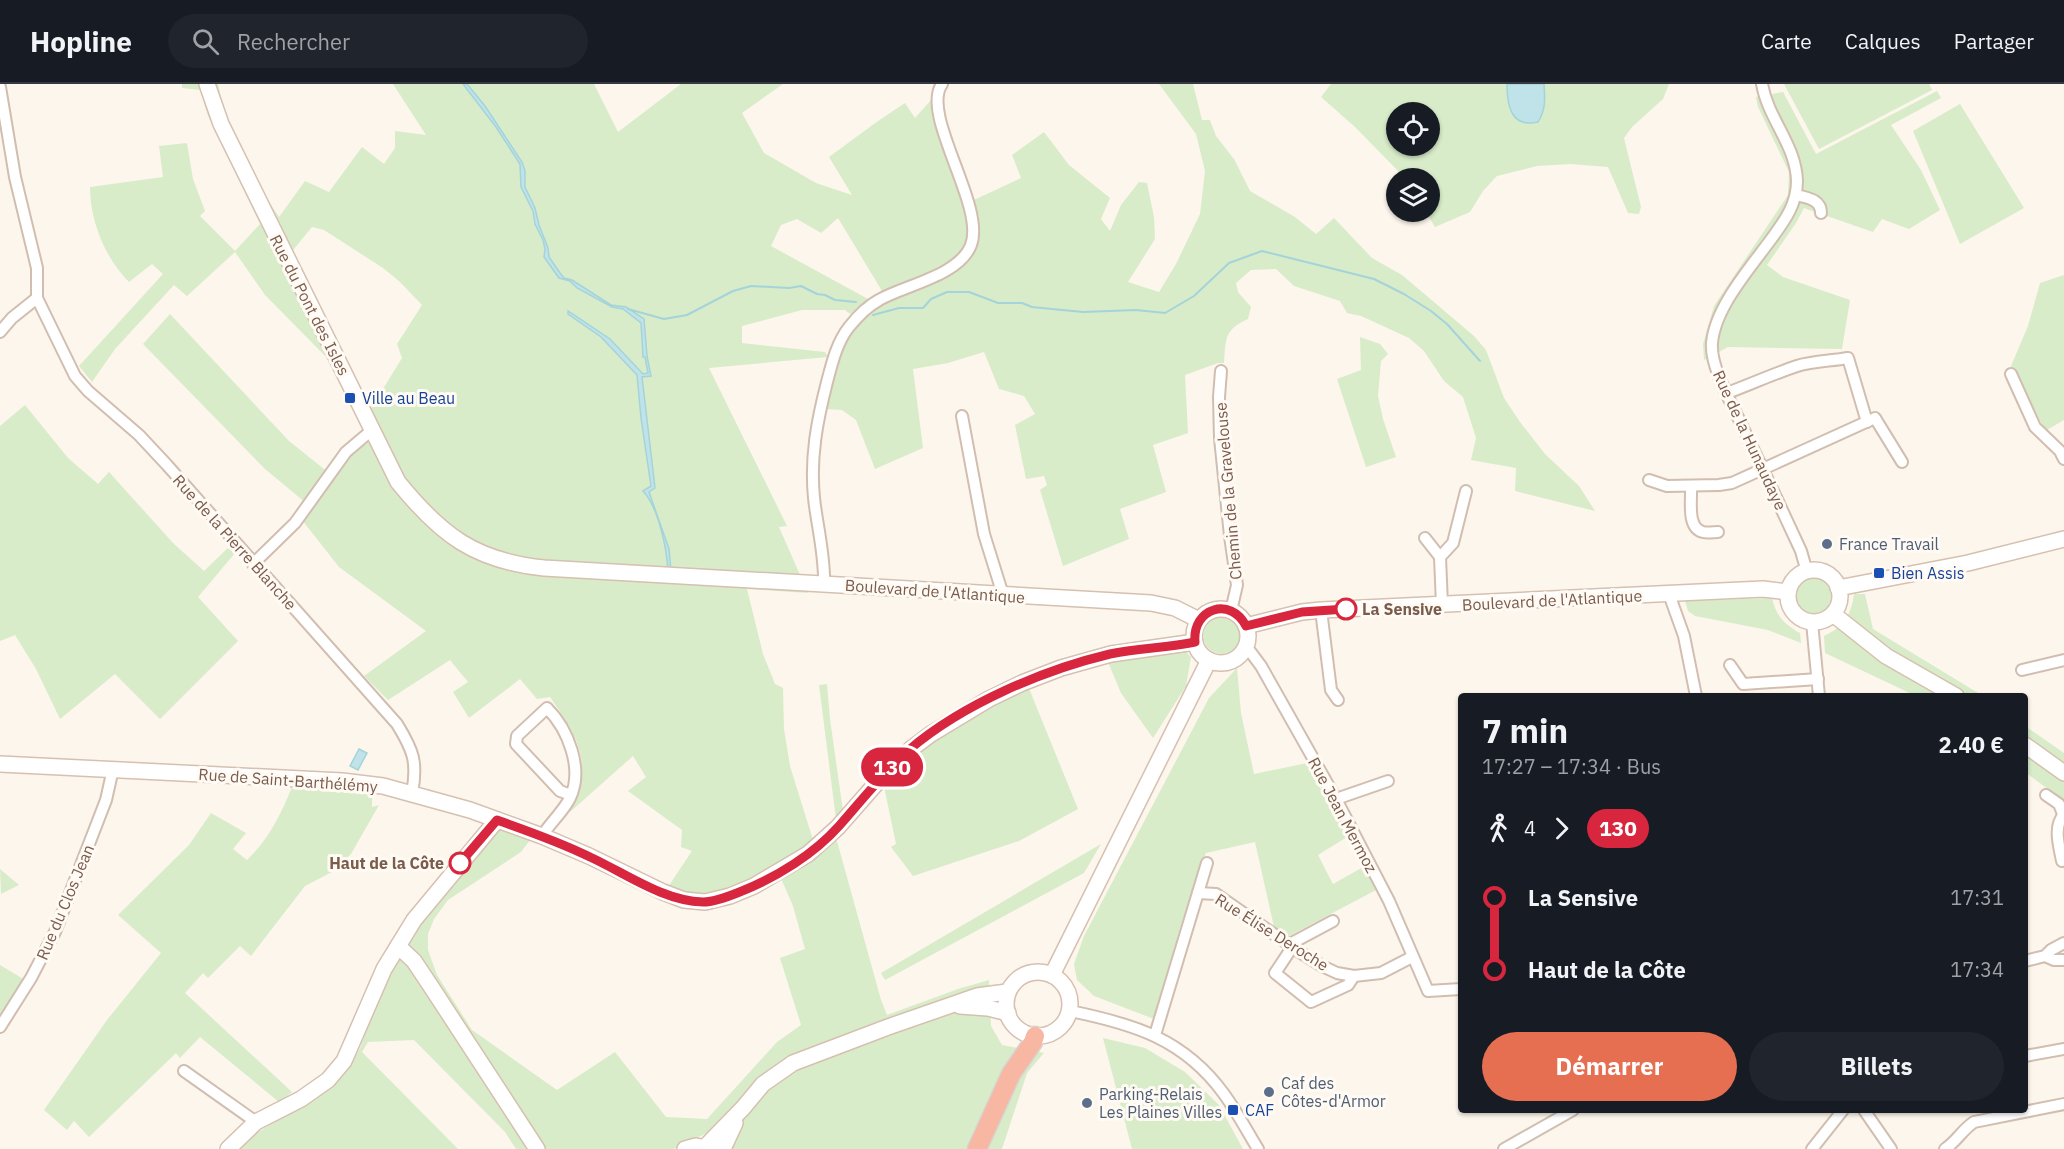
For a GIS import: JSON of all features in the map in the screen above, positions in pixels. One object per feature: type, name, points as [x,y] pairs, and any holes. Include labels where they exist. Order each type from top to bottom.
[{"type":"highway","points":[[977,1149],[1011,1074],[1035,1036]]},
{"type":"main road","name":"Rue du Pont des Isles","points":[[207,84],[221,124],[398,482],[419,507],[437,526],[462,544],[490,557],[520,566],[668,575]]},
{"type":"main road","points":[[1838,588],[1968,563],[2064,538]]},
{"type":"main road","points":[[1807,572],[1822,572],[1834,581],[1838,588],[1839,602],[1833,614],[1819,622],[1812,622],[1796,615],[1788,600],[1788,592],[1795,579],[1807,572]]},
{"type":"main road","name":"Boulevard de l'Atlantique","points":[[668,575],[1151,603],[1175,608],[1199,620]]},
{"type":"main road","name":"Boulevard de l'Atlantique","points":[[1246,626],[1302,612],[1321,610],[1763,589],[1788,592]]},
{"type":"main road","points":[[1214,610],[1231,611],[1243,620],[1246,626],[1248,633],[1246,646],[1242,653],[1227,662],[1209,660],[1198,649],[1195,642],[1194,634],[1199,620],[1214,610]]},
{"type":"main road","points":[[1833,614],[1886,656],[1951,693]]},
{"type":"main road","name":"Rue de Saint-Barthélémy","points":[[0,765],[342,781],[383,786],[412,793],[542,836],[663,892],[684,900],[705,902],[730,896],[754,886],[808,854],[838,827],[910,749],[989,699],[1061,668],[1101,657],[1195,642]]},
{"type":"main road","points":[[1052,975],[1209,660]]},
{"type":"main road","points":[[2028,747],[2064,773]]},
{"type":"main road","points":[[228,1149],[256,1122],[301,1099],[336,1072],[344,1061],[384,969],[414,920],[497,820]]},
{"type":"main road","points":[[398,946],[414,961],[537,1149]]},
{"type":"main road","points":[[1043,972],[1052,975],[1065,986],[1071,1002],[1067,1020],[1053,1032],[1035,1036],[1025,1033],[1017,1028],[1008,1013],[1007,992],[1017,979],[1025,974],[1043,972]]},
{"type":"main road","points":[[685,1149],[696,1146],[707,1148],[763,1084],[793,1063],[977,996],[1007,992]]},
{"type":"main road","points":[[954,1004],[1008,1013]]},
{"type":"main road","points":[[723,1149],[743,1108]]},
{"type":"street","points":[[824,584],[814,497],[814,442],[825,391],[838,347],[848,328],[879,300],[949,269],[965,256],[972,244],[973,231],[967,199],[939,112],[939,88],[942,84]]},
{"type":"street","name":"Rue de la Hunaudaye","points":[[1762,84],[1768,108],[1796,163],[1796,195],[1787,217],[1724,306],[1718,318],[1712,343],[1712,355],[1727,393],[1801,551],[1807,572]]},
{"type":"street","points":[[0,87],[15,177],[37,268],[37,298],[12,318],[0,332]]},
{"type":"street","points":[[1796,195],[1816,202],[1821,208],[1821,213]]},
{"type":"street","name":"Rue de la Pierre Blanche","points":[[37,298],[75,376],[88,391],[139,435],[397,724],[411,747],[414,760],[412,793]]},
{"type":"street","points":[[1727,393],[1798,365],[1848,358],[1867,422]]},
{"type":"street","name":"Chemin de la Gravelouse","points":[[1221,371],[1220,438],[1237,585],[1231,611]]},
{"type":"street","points":[[2011,374],[2035,427],[2060,451],[2064,459]]},
{"type":"street","points":[[962,416],[984,534],[1003,595]]},
{"type":"street","points":[[1649,480],[1667,486],[1731,483],[1875,418],[1902,462]]},
{"type":"street","points":[[253,564],[295,523],[346,452],[372,430]]},
{"type":"street","points":[[1691,486],[1692,522],[1702,532],[1718,532]]},
{"type":"street","points":[[1440,557],[1453,543],[1466,491]]},
{"type":"street","points":[[1425,538],[1440,557],[1442,605]]},
{"type":"street","points":[[1669,594],[1684,636],[1695,693]]},
{"type":"street","points":[[1321,610],[1331,690],[1338,700]]},
{"type":"street","points":[[1812,622],[1819,693]]},
{"type":"street","name":"Rue Jean Mermoz","points":[[1246,646],[1261,666],[1389,901],[1428,991],[1458,989]]},
{"type":"street","points":[[2022,670],[2064,660]]},
{"type":"street","points":[[1730,664],[1743,684],[1818,679]]},
{"type":"street","points":[[542,836],[571,795],[574,783],[572,750],[558,718],[548,708],[517,736],[516,744],[560,791],[571,795]]},
{"type":"street","name":"Rue du Clos Jean","points":[[0,1027],[32,978],[55,932],[106,800],[113,770]]},
{"type":"street","points":[[1335,799],[1388,781]]},
{"type":"street","points":[[2046,795],[2059,804],[2064,814],[2059,821],[2058,836],[2062,861]]},
{"type":"street","points":[[1155,1035],[1207,863]]},
{"type":"street","name":"Rue Élise Deroche","points":[[1198,893],[1216,894],[1322,966],[1337,973],[1354,976],[1381,973],[1412,957]]},
{"type":"street","points":[[1333,921],[1290,944],[1289,952],[1275,973],[1311,1002],[1348,985],[1354,976]]},
{"type":"street","points":[[2028,960],[2045,956],[2064,943]]},
{"type":"street","points":[[2045,956],[2054,960],[2064,960]]},
{"type":"street","points":[[1070,1011],[1115,1021],[1155,1035],[1182,1052],[1210,1077],[1223,1093],[1258,1149]]},
{"type":"street","points":[[2028,1056],[2064,1052]]},
{"type":"street","points":[[184,1071],[256,1122]]},
{"type":"street","points":[[2028,1111],[2064,1104]]},
{"type":"street","points":[[1504,1149],[1567,1113]]},
{"type":"street","points":[[1812,1149],[1841,1113]]},
{"type":"street","points":[[1866,1113],[1891,1149]]},
{"type":"street","points":[[1945,1149],[1959,1145],[1966,1128],[1974,1122],[2019,1113]]},
{"type":"green space","points":[[182,84],[218,84],[228,119],[242,153],[279,217],[305,181],[329,192],[362,147],[384,164],[395,148],[395,131],[426,135],[393,84],[594,84],[618,132],[681,84],[783,84],[742,113],[764,153],[816,183],[852,195],[829,157],[905,103],[915,118],[931,100],[939,135],[963,201],[976,199],[1021,178],[1012,155],[1044,132],[1069,165],[1110,198],[1101,219],[1110,231],[1121,205],[1139,182],[1147,183],[1154,217],[1155,239],[1128,282],[1159,292],[1176,264],[1200,214],[1205,171],[1196,134],[1159,84],[1193,84],[1202,120],[1210,120],[1216,136],[1234,159],[1250,191],[1295,217],[1316,234],[1334,218],[1372,258],[1402,275],[1474,336],[1486,350],[1504,398],[1520,422],[1545,454],[1579,486],[1595,511],[1515,491],[1516,468],[1471,460],[1476,438],[1463,397],[1444,381],[1424,351],[1409,338],[1361,316],[1347,313],[1340,301],[1294,286],[1276,269],[1251,270],[1236,283],[1238,292],[1251,307],[1248,319],[1230,331],[1225,347],[1224,363],[1185,375],[1188,433],[1153,445],[1166,492],[1120,509],[1129,539],[1063,566],[1040,490],[1047,485],[1044,476],[1026,479],[1015,425],[1035,414],[1024,396],[999,389],[984,352],[948,363],[913,369],[923,448],[875,469],[856,420],[842,410],[825,409],[837,362],[846,340],[861,321],[888,301],[838,218],[821,233],[797,219],[781,225],[771,246],[868,299],[850,314],[845,310],[802,310],[742,326],[742,343],[825,352],[828,357],[709,368],[787,526],[779,527],[808,593],[747,589],[763,654],[775,684],[783,688],[784,729],[790,766],[813,840],[832,823],[887,1015],[989,980],[991,1026],[1002,1045],[1044,1053],[1027,1073],[1002,1149],[732,1149],[715,1129],[674,1149],[516,1149],[505,1132],[414,1040],[368,1042],[362,1052],[458,1149],[237,1149],[247,1139],[333,1087],[349,1069],[361,1046],[377,999],[413,930],[497,831],[507,829],[531,839],[521,852],[448,900],[434,919],[428,934],[428,950],[437,975],[472,1030],[557,1090],[615,1052],[666,1117],[707,1119],[777,1042],[801,1025],[780,958],[805,949],[793,906],[776,867],[740,885],[710,894],[692,894],[668,887],[692,851],[681,847],[682,830],[628,791],[646,777],[633,756],[570,812],[582,773],[582,761],[575,738],[550,697],[537,699],[520,679],[469,718],[453,692],[468,682],[450,660],[388,700],[364,676],[426,631],[339,567],[302,520],[312,508],[265,469],[143,344],[170,314],[289,441],[334,477],[355,453],[382,435],[370,410],[402,358],[397,344],[422,305],[383,268],[324,230],[312,227],[284,261],[337,368],[265,295],[235,252],[187,296],[174,285],[115,349],[92,382],[79,366],[163,274],[152,264],[129,282],[120,272],[100,238],[93,213],[90,187],[163,177],[159,146],[187,143],[193,179],[205,211],[200,216],[235,251],[260,224],[208,116],[200,90],[182,88]]},
{"type":"green space","points":[[1331,84],[1507,84],[1507,89],[1545,105],[1544,84],[1669,84],[1663,99],[1632,127],[1624,138],[1641,207],[1639,214],[1628,213],[1608,167],[1570,164],[1537,166],[1497,176],[1483,191],[1470,212],[1435,227],[1432,222],[1440,222],[1440,168],[1395,168],[1355,127],[1321,97]]},
{"type":"green space","points":[[1784,84],[1929,84],[1932,90],[1819,149]]},
{"type":"green space","points":[[1937,91],[1941,98],[1891,125],[1921,170],[1940,210],[1909,229],[1882,219],[1873,232],[1804,208],[1767,265],[1783,277],[1850,300],[1842,349],[1728,347],[1704,360],[1703,344],[1714,306],[1788,195],[1789,172],[1758,107],[1756,97],[1783,92],[1816,154]]},
{"type":"green space","points":[[1960,104],[2024,208],[1960,244],[1913,131]]},
{"type":"green space","points":[[2064,275],[2064,420],[2047,430],[2011,366],[2028,326],[2040,283]]},
{"type":"green space","points":[[1360,337],[1380,344],[1388,354],[1381,361],[1378,396],[1396,457],[1366,467],[1337,379],[1361,370]]},
{"type":"green space","points":[[25,405],[68,458],[98,484],[109,472],[173,543],[204,571],[229,547],[235,553],[198,597],[238,641],[160,719],[115,674],[60,719],[36,669],[15,635],[0,641],[0,426]]},
{"type":"green space","points":[[1813,578],[1826,583],[1831,596],[1826,609],[1813,614],[1800,609],[1795,596],[1800,583]]},
{"type":"green space","points":[[1854,594],[1865,594],[1873,629],[1978,693],[1910,693],[1825,653],[1824,636],[1841,625],[1851,609]]},
{"type":"green space","points":[[1772,598],[1781,619],[1800,633],[1801,643],[1768,630],[1695,616],[1688,611],[1685,601]]},
{"type":"green space","points":[[1222,616],[1235,622],[1241,635],[1235,648],[1222,654],[1209,648],[1203,635],[1209,622]]},
{"type":"green space","points":[[1183,649],[1191,657],[1186,686],[1153,738],[1121,693],[1108,662]]},
{"type":"green space","points":[[1237,668],[1241,713],[1254,774],[1307,763],[1347,837],[1318,855],[1333,884],[1365,866],[1378,889],[1287,937],[1274,927],[1255,842],[1206,853],[1180,928],[1154,1019],[1094,996],[1077,980],[1074,964],[1084,936],[1209,698]]},
{"type":"green space","points":[[827,684],[843,811],[836,819],[819,685]]},
{"type":"green space","points":[[1028,686],[1078,809],[1019,841],[913,876],[891,847],[896,844],[881,772],[909,743]]},
{"type":"green space","points":[[2028,728],[2064,753],[2064,801],[2028,774]]},
{"type":"green space","points":[[292,787],[372,792],[372,807],[379,805],[351,854],[330,873],[305,886],[251,956],[240,946],[208,978],[203,973],[185,993],[292,1092],[279,1102],[200,1037],[180,1058],[176,1053],[89,1137],[74,1121],[67,1130],[44,1110],[107,1020],[161,953],[118,915],[189,845],[211,813],[246,833],[233,849],[247,860],[274,826]]},
{"type":"green space","points":[[1101,844],[1084,873],[885,980],[881,973]]},
{"type":"green space","points":[[0,869],[19,885],[1,894]]},
{"type":"green space","points":[[0,965],[25,980],[0,1018]]},
{"type":"green space","points":[[1103,1038],[1145,1048],[1185,1072],[1219,1105],[1243,1149],[1132,1149]]},
{"type":"water","points":[[463,84],[467,84],[485,106],[522,162],[525,171],[525,187],[535,208],[549,257],[560,273],[564,278],[572,280],[611,305],[626,307],[644,319],[651,376],[642,377],[655,488],[649,492],[669,549],[671,571],[668,572],[658,518],[649,498],[643,491],[651,486],[637,375],[601,337],[568,314],[568,311],[610,339],[643,374],[648,373],[645,357],[643,357],[641,323],[623,309],[612,307],[577,288],[570,281],[559,278],[544,257],[543,240],[535,224],[533,211],[521,187],[520,164],[496,127]]},
{"type":"water","points":[[1507,84],[1544,84],[1544,108],[1538,122],[1522,122],[1516,118],[1508,100]]},
{"type":"water","points":[[359,749],[367,753],[358,770],[350,766]]},
{"type":"waterway","points":[[873,315],[899,308],[923,308],[931,299],[947,292],[969,292],[998,303],[1022,303],[1032,307],[1083,312],[1136,310],[1165,313],[1194,296],[1229,263],[1262,251],[1374,279],[1404,294],[1447,324],[1480,361]]},
{"type":"waterway","points":[[628,309],[664,319],[687,315],[733,291],[751,286],[789,288],[801,286],[835,300],[856,302]]},
{"type":"bus line","name":"130","points":[[460,863],[497,820],[528,830],[589,856],[684,900],[705,902],[730,896],[754,886],[808,854],[838,827],[910,749],[955,718],[1023,683],[1061,668],[1111,654],[1195,642],[1194,634],[1199,620],[1214,610],[1231,611],[1243,620],[1246,626],[1302,612],[1346,609]]},
{"type":"place","name":"Ville au Beau","points":[[350,398]]},
{"type":"place","name":"France Travail","points":[[1827,544]]},
{"type":"place","name":"Bien Assis","points":[[1879,573]]},
{"type":"place","name":"La Sensive","points":[[1346,609]]},
{"type":"place","name":"Haut de la Côte","points":[[460,863]]},
{"type":"place","name":"Caf des Côtes-d'Armor","points":[[1269,1092]]},
{"type":"place","name":"Parking-Relais Les Plaines Villes","points":[[1087,1103]]},
{"type":"place","name":"CAF","points":[[1233,1110]]}]
